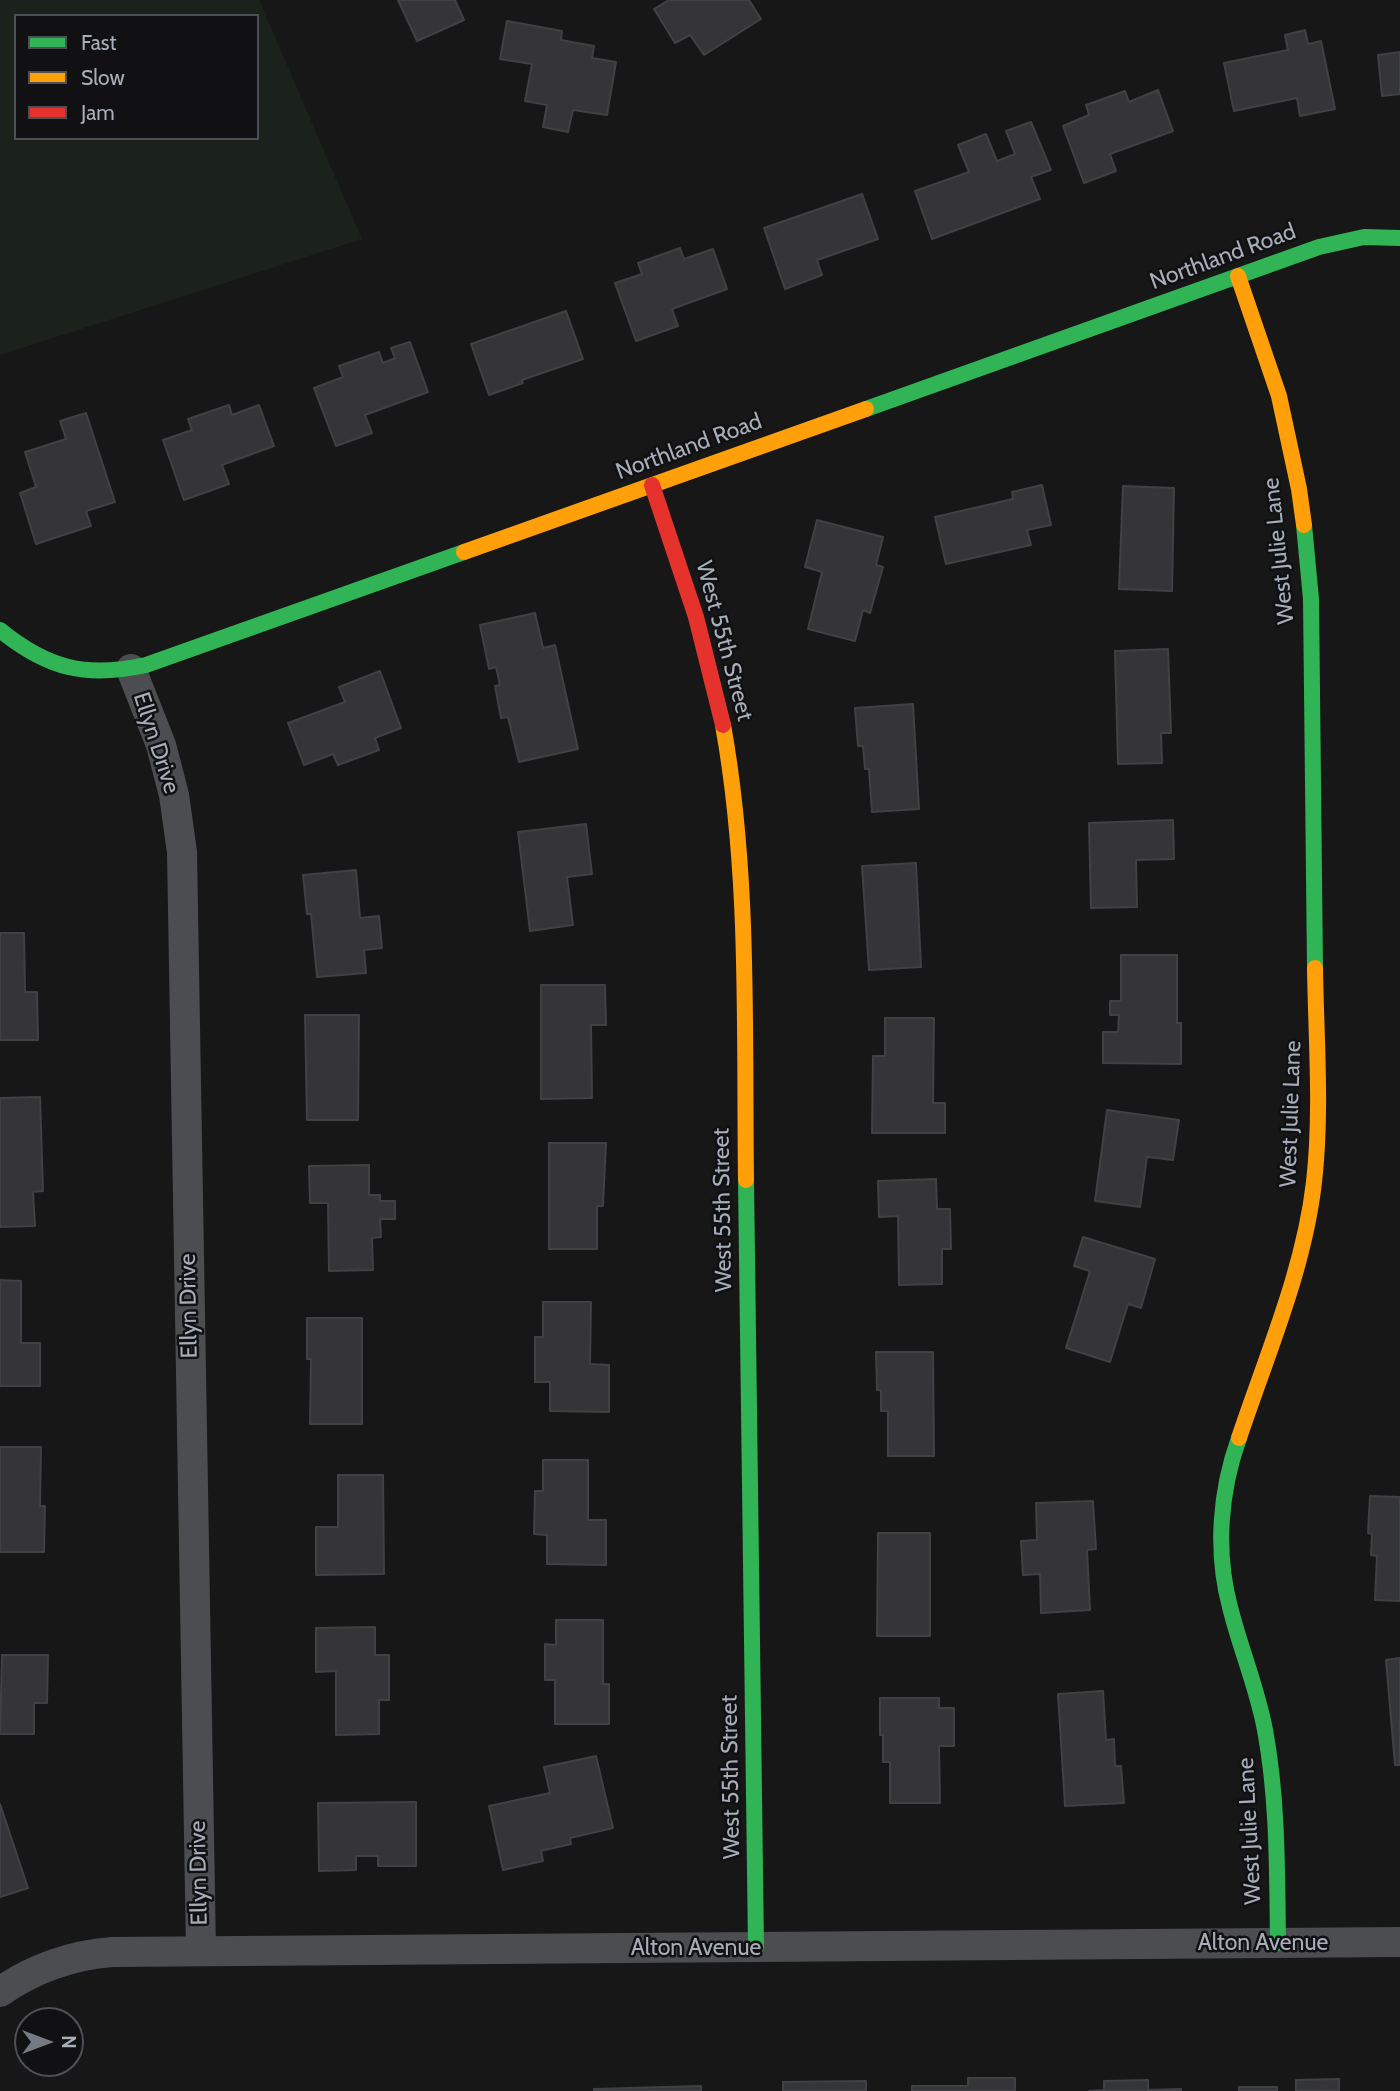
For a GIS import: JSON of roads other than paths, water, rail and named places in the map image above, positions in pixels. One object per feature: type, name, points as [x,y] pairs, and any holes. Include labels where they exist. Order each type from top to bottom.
[{"type":"street","name":"Northland Road","points":[[0,630],[24,650],[63,668],[89,673],[131,669],[1319,247],[1348,239],[1400,238]]},
{"type":"street","name":"West Julie Lane","points":[[1238,276],[1279,396],[1286,426],[1300,497],[1311,599],[1317,1099],[1314,1181],[1303,1245],[1294,1277],[1233,1454],[1222,1504],[1222,1555],[1229,1605],[1264,1721],[1275,1791],[1278,1943]]},
{"type":"street","name":"West 55th Street","points":[[652,485],[678,555],[699,624],[728,750],[738,824],[742,885],[756,1947]]},
{"type":"street","name":"Ellyn Drive","points":[[131,669],[162,745],[174,795],[182,852],[201,1951]]},
{"type":"street","name":"Alton Avenue","points":[[0,1992],[28,1974],[83,1956],[112,1952],[1400,1942]]}]
